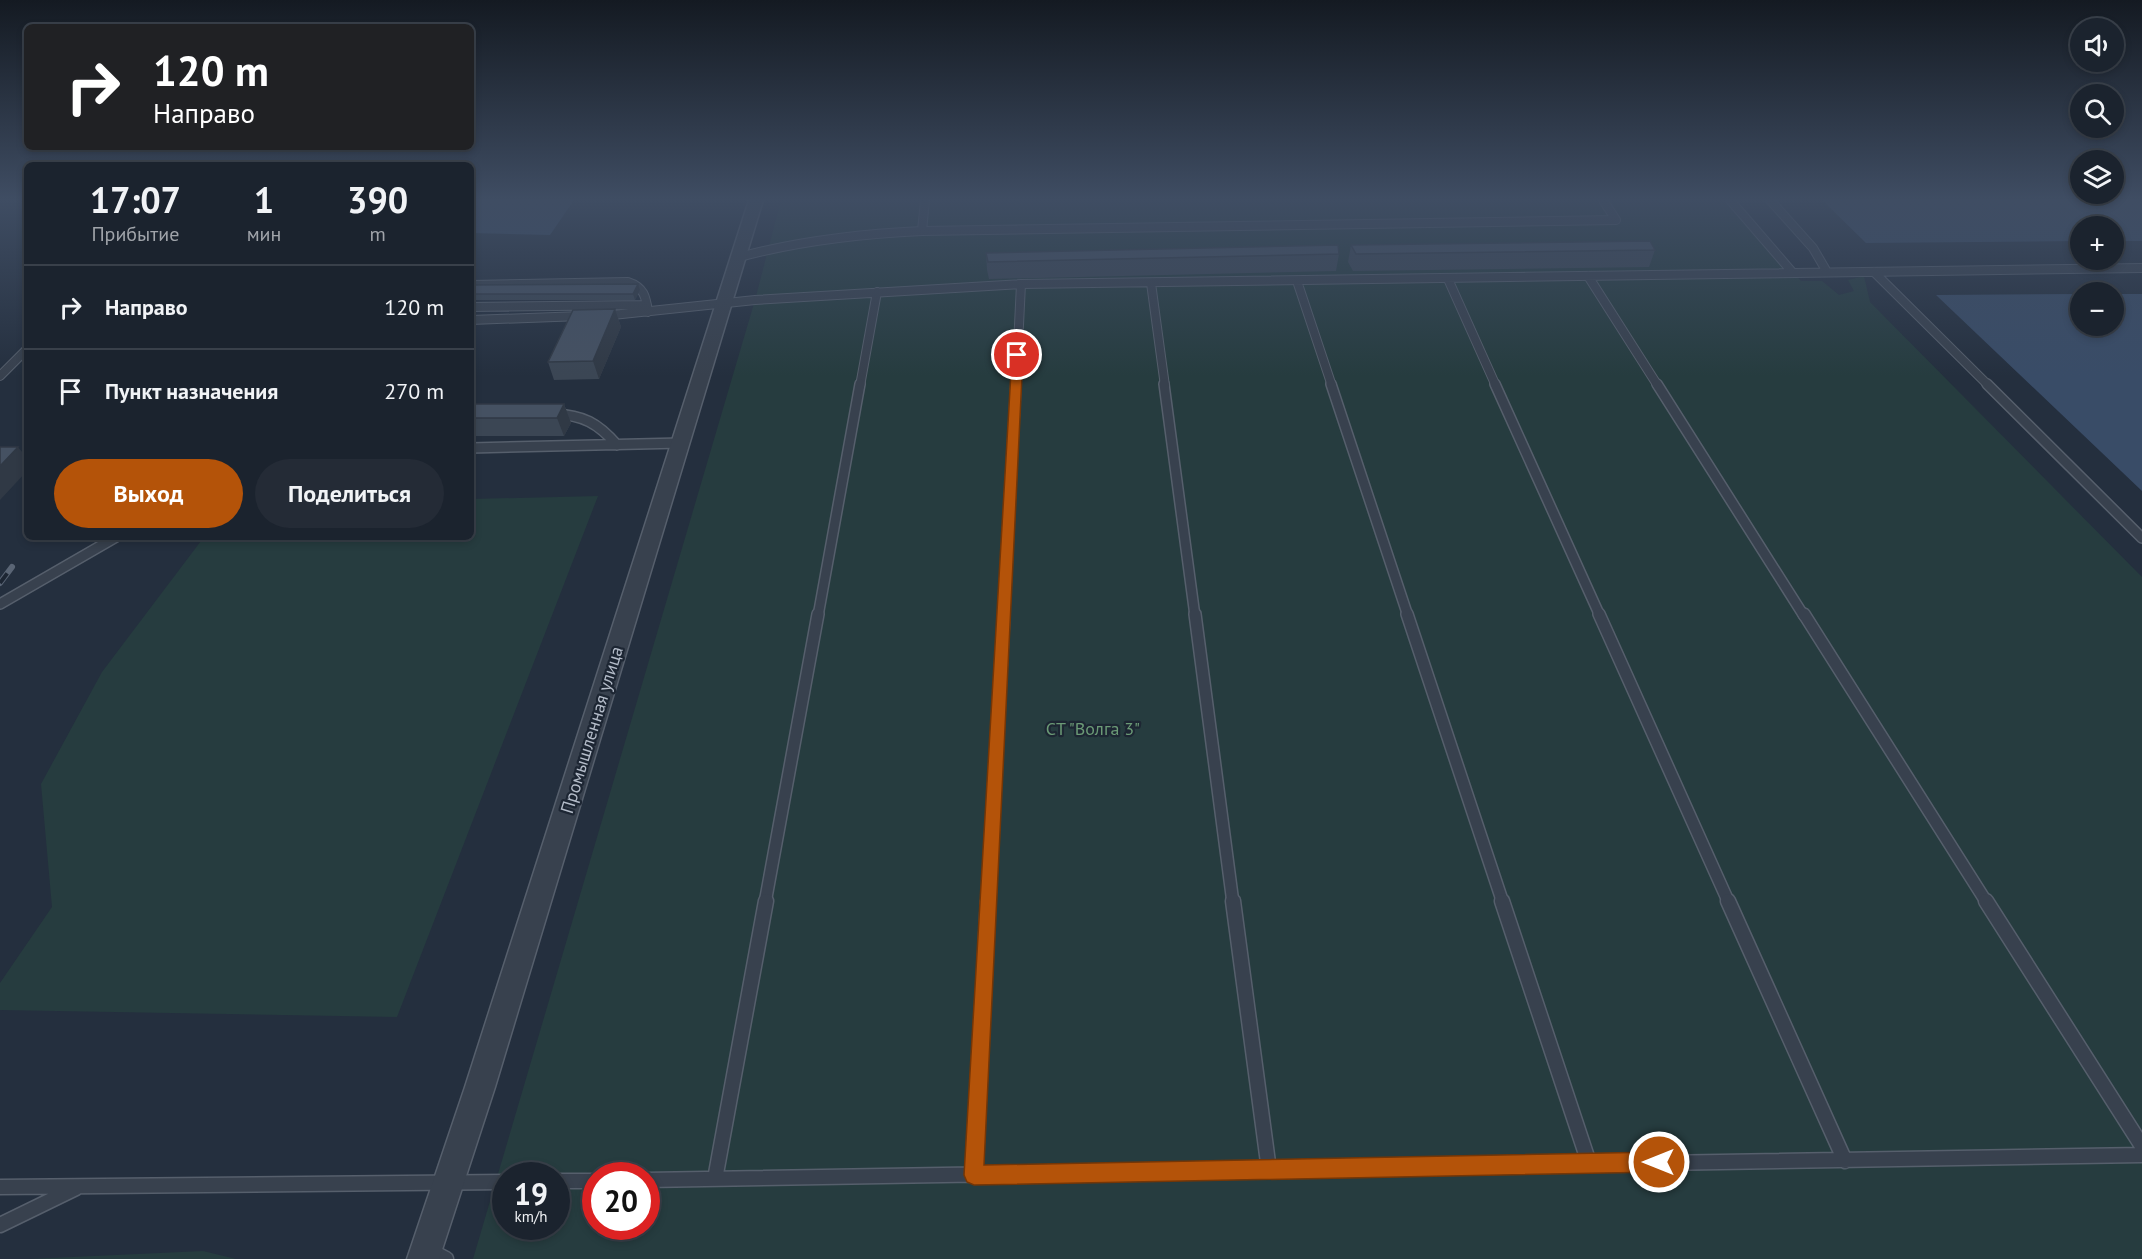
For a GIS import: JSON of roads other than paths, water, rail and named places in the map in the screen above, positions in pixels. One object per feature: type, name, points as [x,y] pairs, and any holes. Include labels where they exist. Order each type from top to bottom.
[{"type":"street","name":"Промышленная улица","points":[[432,1255],[449,1183],[682,443],[736,259]]},
{"type":"lane","points":[[1781,259],[1793,273]]},
{"type":"lane","points":[[1819,259],[1827,272]]},
{"type":"lane","points":[[474,320],[1021,284],[2142,268]]},
{"type":"lane","points":[[1874,272],[2142,538]]},
{"type":"lane","points":[[1588,276],[2142,1146]]},
{"type":"lane","points":[[1448,279],[1845,1161]]},
{"type":"lane","points":[[1297,281],[1589,1163]]},
{"type":"lane","points":[[474,285],[628,282],[640,285],[644,290],[647,309]]},
{"type":"lane","points":[[1151,283],[1269,1170]]},
{"type":"lane","points":[[974,1175],[1021,284]]},
{"type":"lane","points":[[715,1179],[877,292]]},
{"type":"lane","points":[[474,307],[647,309]]},
{"type":"lane","points":[[0,376],[24,352]]},
{"type":"lane","points":[[541,414],[576,414],[588,417],[602,427],[617,445]]},
{"type":"lane","points":[[474,448],[682,443]]},
{"type":"lane","points":[[0,604],[111,540]]},
{"type":"lane","points":[[660,1180],[2142,1155]]},
{"type":"lane","points":[[0,1187],[492,1182]]},
{"type":"lane","points":[[0,1225],[79,1186]]},
{"type":"water","points":[[2070,294],[2070,336],[2124,336],[2124,294],[2142,294],[2142,491],[1936,295]]},
{"type":"railway","points":[[0,583],[12,567]]},
{"type":"park label","name":"СТ \"Волга 3\"","points":[[1093,729]]}]
